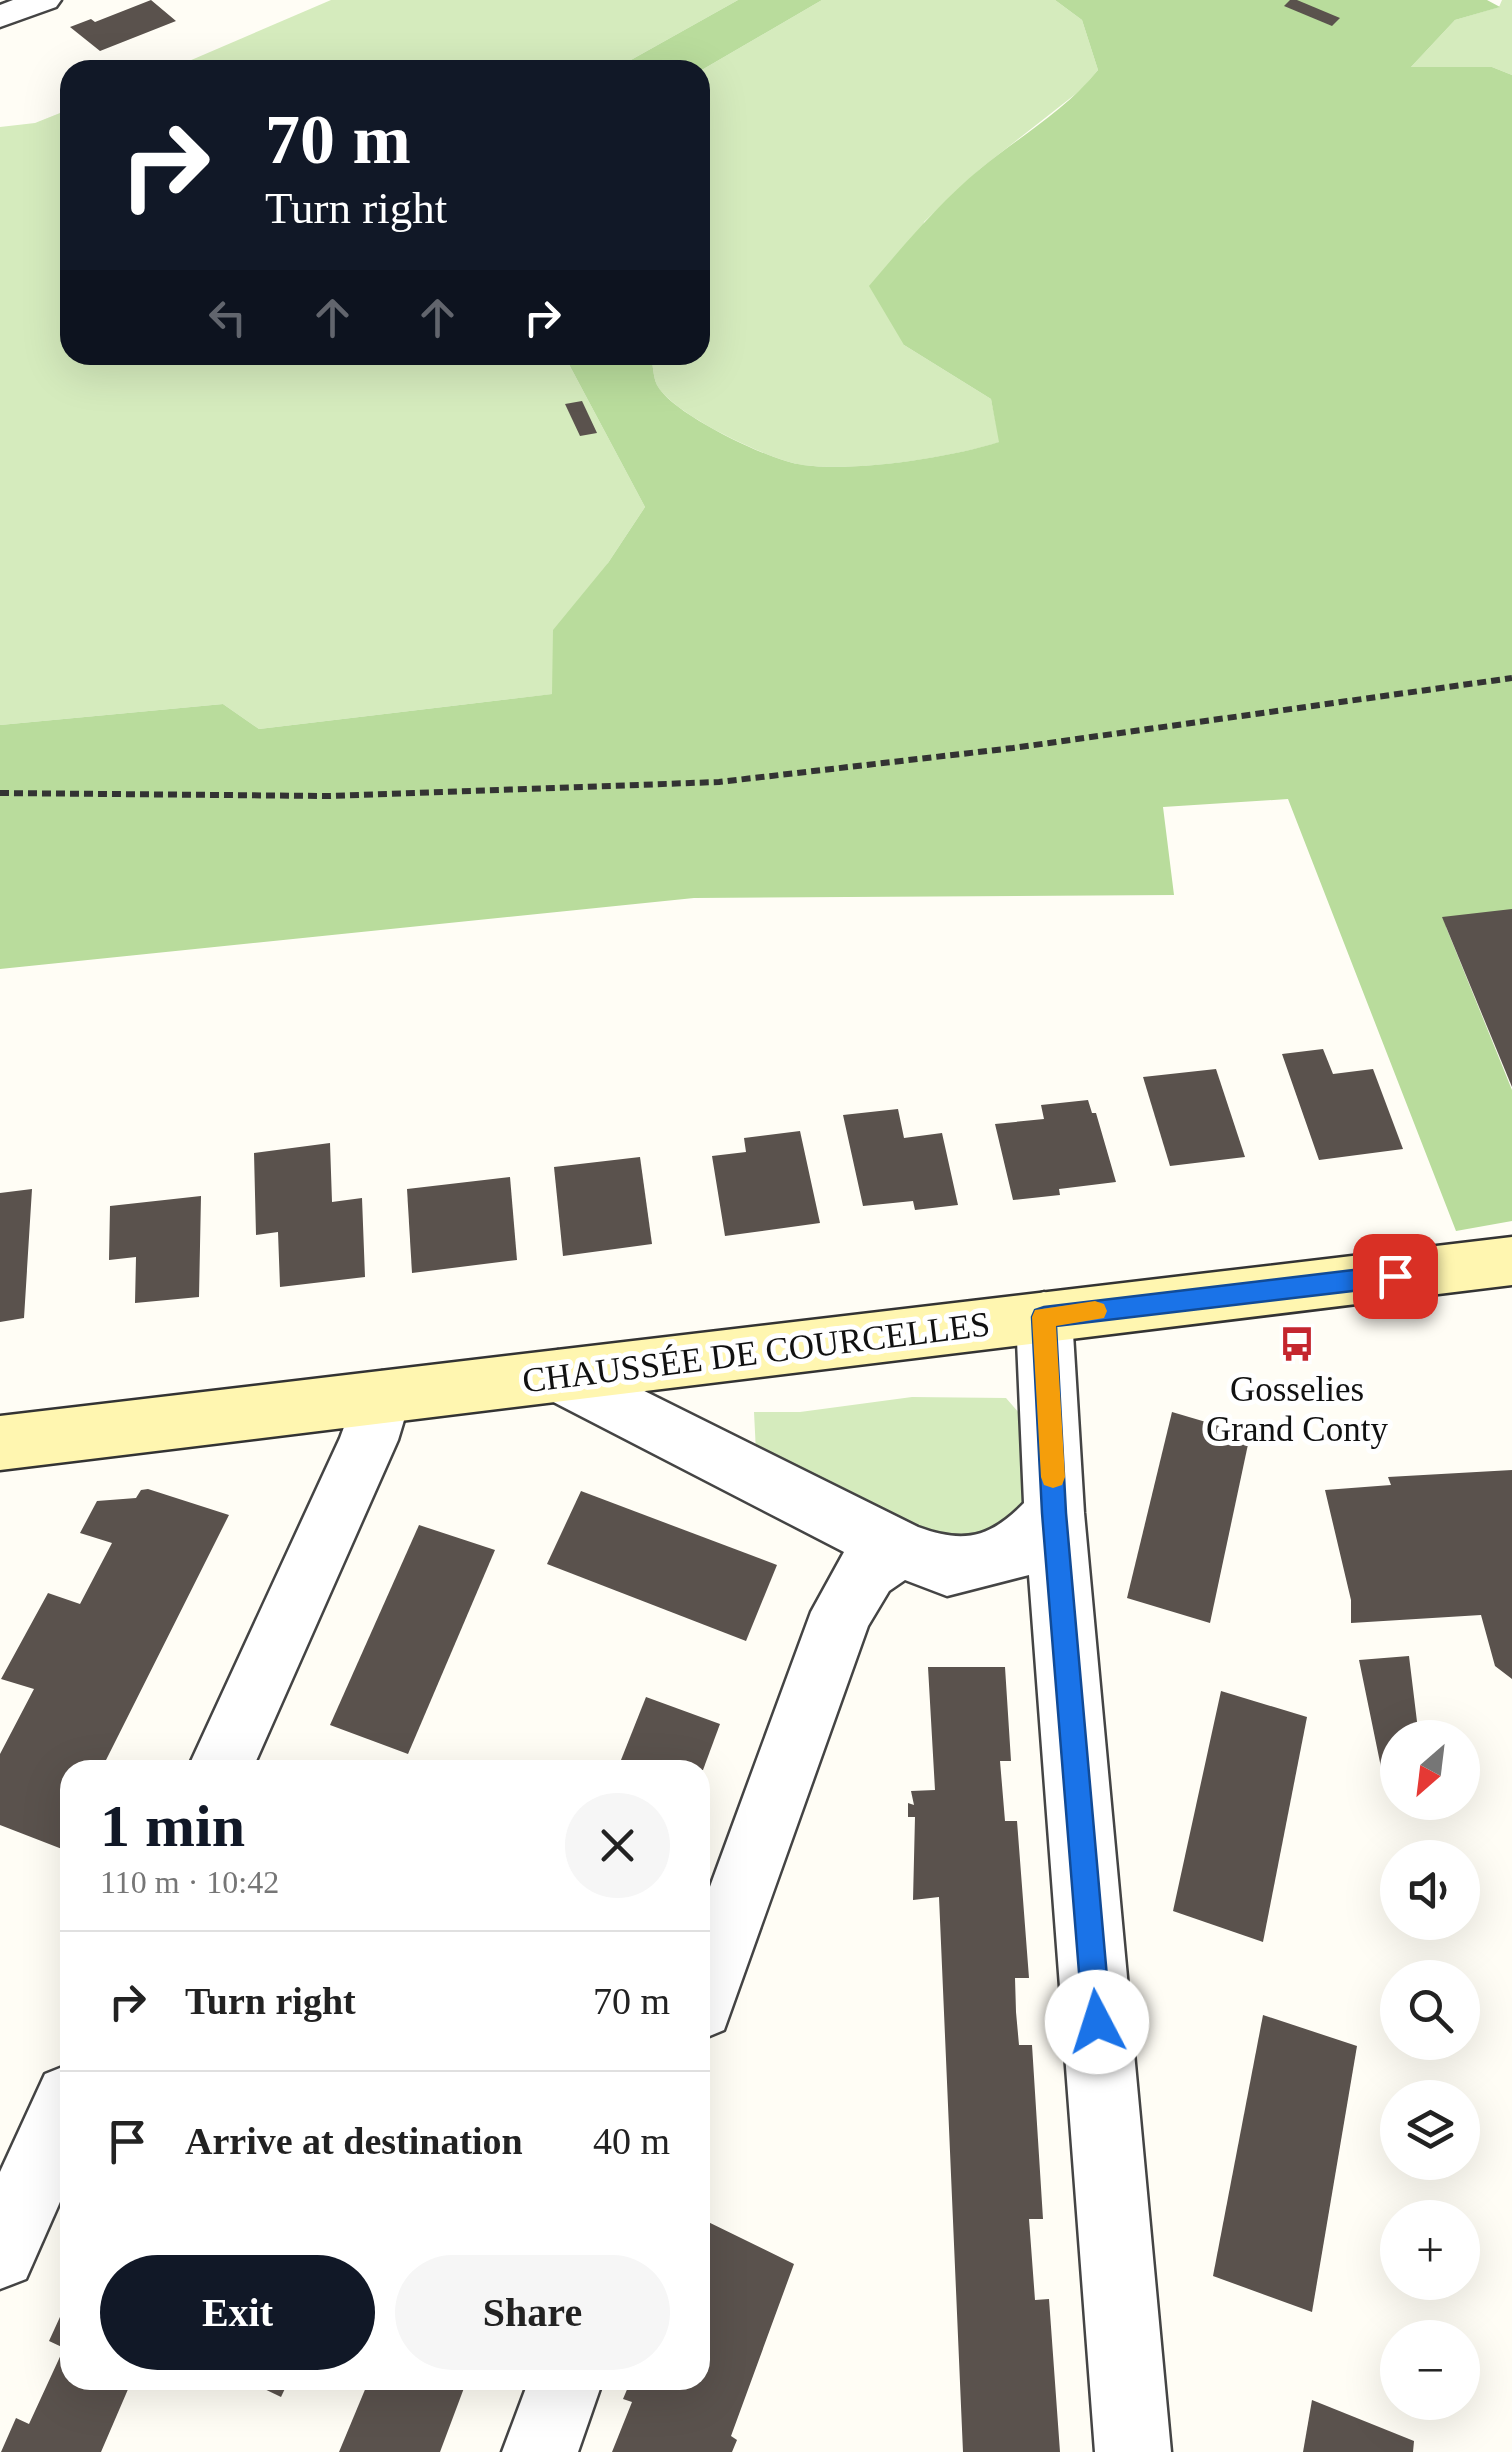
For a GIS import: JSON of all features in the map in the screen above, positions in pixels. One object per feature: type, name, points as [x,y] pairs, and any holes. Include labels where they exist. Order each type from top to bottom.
[{"type":"main road","name":"CHAUSSÉE DE COURCELLES","points":[[0,1442],[1512,1262]]},
{"type":"street","points":[[0,17],[44,0]]},
{"type":"street","points":[[1044,1317],[1054,1513],[1134,2452]]},
{"type":"street","points":[[558,1376],[901,1550],[947,1567],[1019,1550],[1054,1513]]},
{"type":"street","points":[[224,1760],[369,1440],[382,1397]]},
{"type":"street","points":[[710,1978],[842,1612],[867,1570],[901,1550]]},
{"type":"street","points":[[0,2252],[60,2120]]},
{"type":"street","points":[[540,2452],[562,2390]]},
{"type":"path","points":[[0,792],[329,796],[719,782],[1013,748],[1512,678]]},
{"type":"green space","points":[[331,0],[738,0],[631,60],[191,60]]},
{"type":"green space","points":[[738,0],[822,0],[710,65],[710,60],[631,60]]},
{"type":"green space","points":[[822,0],[1055,0],[1082,20],[1098,70],[1082,89],[980,169],[924,222],[904,345],[991,399],[1000,442],[903,462],[850,467],[803,465],[747,446],[701,422],[666,397],[657,385],[653,365],[710,365],[710,65]]},
{"type":"green space","points":[[1055,0],[1487,0],[1500,7],[1455,20],[1411,67],[1492,67],[1512,75],[1512,915],[1446,927],[1512,1090],[1512,1221],[1456,1231],[1288,799],[1163,807],[1174,895],[694,898],[0,969],[0,725],[223,704],[259,729],[552,694],[553,630],[608,563],[645,507],[569,365],[653,365],[657,385],[666,397],[701,422],[746,446],[803,465],[849,467],[902,462],[999,442],[991,399],[904,345],[869,286],[950,196],[1057,111],[1098,70],[1082,20]]},
{"type":"green space","points":[[1502,0],[1512,0],[1512,75],[1492,67],[1410,68],[1455,20],[1499,7]]},
{"type":"green space","points":[[60,113],[60,365],[569,365],[645,507],[608,563],[553,694],[259,729],[223,704],[0,725],[0,127],[35,123]]},
{"type":"green space","points":[[912,1397],[1006,1398],[1052,1451],[1016,1528],[923,1558],[756,1452],[754,1412],[800,1412]]},
{"type":"building","points":[[151,0],[176,21],[100,51],[70,27],[91,19],[95,22]]},
{"type":"building","points":[[1290,0],[1340,18],[1332,26],[1284,6]]},
{"type":"building","points":[[582,401],[597,433],[580,436],[565,404]]},
{"type":"building","points":[[1512,909],[1512,1087],[1442,917]]},
{"type":"building","points":[[1323,1049],[1333,1074],[1373,1069],[1403,1149],[1319,1160],[1282,1054]]},
{"type":"building","points":[[1216,1069],[1245,1157],[1170,1166],[1143,1077]]},
{"type":"building","points":[[1088,1100],[1092,1113],[1096,1113],[1116,1182],[1059,1189],[1060,1195],[1013,1200],[995,1124],[1044,1119],[1041,1105]]},
{"type":"building","points":[[898,1109],[904,1138],[942,1133],[958,1205],[915,1210],[913,1201],[863,1206],[843,1115]]},
{"type":"building","points":[[800,1131],[820,1223],[725,1236],[712,1156],[746,1152],[744,1138]]},
{"type":"building","points":[[330,1143],[332,1202],[362,1198],[365,1277],[280,1287],[278,1232],[256,1235],[254,1153]]},
{"type":"building","points":[[640,1157],[652,1244],[563,1256],[554,1167]]},
{"type":"building","points":[[510,1177],[517,1260],[412,1273],[407,1189]]},
{"type":"building","points":[[32,1189],[24,1318],[0,1322],[0,1193]]},
{"type":"building","points":[[201,1196],[199,1297],[135,1303],[136,1257],[109,1260],[110,1206]]},
{"type":"building","points":[[1172,1412],[1250,1435],[1210,1623],[1127,1598]]},
{"type":"building","points":[[1512,1470],[1512,1679],[1495,1666],[1481,1615],[1351,1623],[1351,1600],[1325,1490],[1391,1485],[1388,1477]]},
{"type":"building","points":[[141,1490],[229,1515],[106,1760],[60,1760],[60,1848],[0,1825],[0,1754],[34,1689],[1,1679],[48,1593],[80,1604],[112,1543],[80,1533],[97,1501],[136,1498]]},
{"type":"building","points":[[581,1491],[777,1565],[746,1641],[547,1564]]},
{"type":"building","points":[[419,1525],[495,1550],[408,1754],[330,1725]]},
{"type":"building","points":[[1409,1656],[1417,1720],[1380,1720],[1380,1762],[1359,1660]]},
{"type":"building","points":[[928,1667],[1005,1667],[1011,1761],[1000,1761],[1005,1821],[1017,1821],[1029,1978],[1015,1978],[1016,2012],[1019,2045],[1032,2045],[1043,2219],[1029,2219],[1035,2300],[1049,2299],[1060,2452],[963,2452],[939,1897],[913,1900],[915,1817],[908,1817],[908,1803],[914,1805],[911,1791],[935,1790]]},
{"type":"building","points":[[1221,1691],[1307,1717],[1263,1942],[1173,1911]]},
{"type":"building","points":[[646,1697],[720,1724],[707,1760],[621,1760]]},
{"type":"building","points":[[1263,2015],[1357,2046],[1312,2312],[1213,2276]]},
{"type":"building","points":[[710,2223],[794,2264],[731,2436],[737,2440],[732,2452],[612,2452],[632,2402],[623,2399],[627,2390],[710,2390]]},
{"type":"building","points":[[60,2317],[60,2346],[49,2341]]},
{"type":"building","points":[[60,2357],[60,2390],[128,2390],[101,2452],[1,2452],[16,2418],[29,2424]]},
{"type":"building","points":[[365,2390],[463,2390],[440,2452],[339,2452]]},
{"type":"building","points":[[1312,2400],[1414,2441],[1413,2452],[1303,2452]]},
{"type":"slow traffic","points":[[1053,1477],[1044,1317],[1095,1311]]},
{"type":"place","name":"Gosselies Grand Conty","points":[[1297,1344]]},
{"type":"route","points":[[1097,2022],[1054,1513],[1044,1317],[1395,1276]]}]
